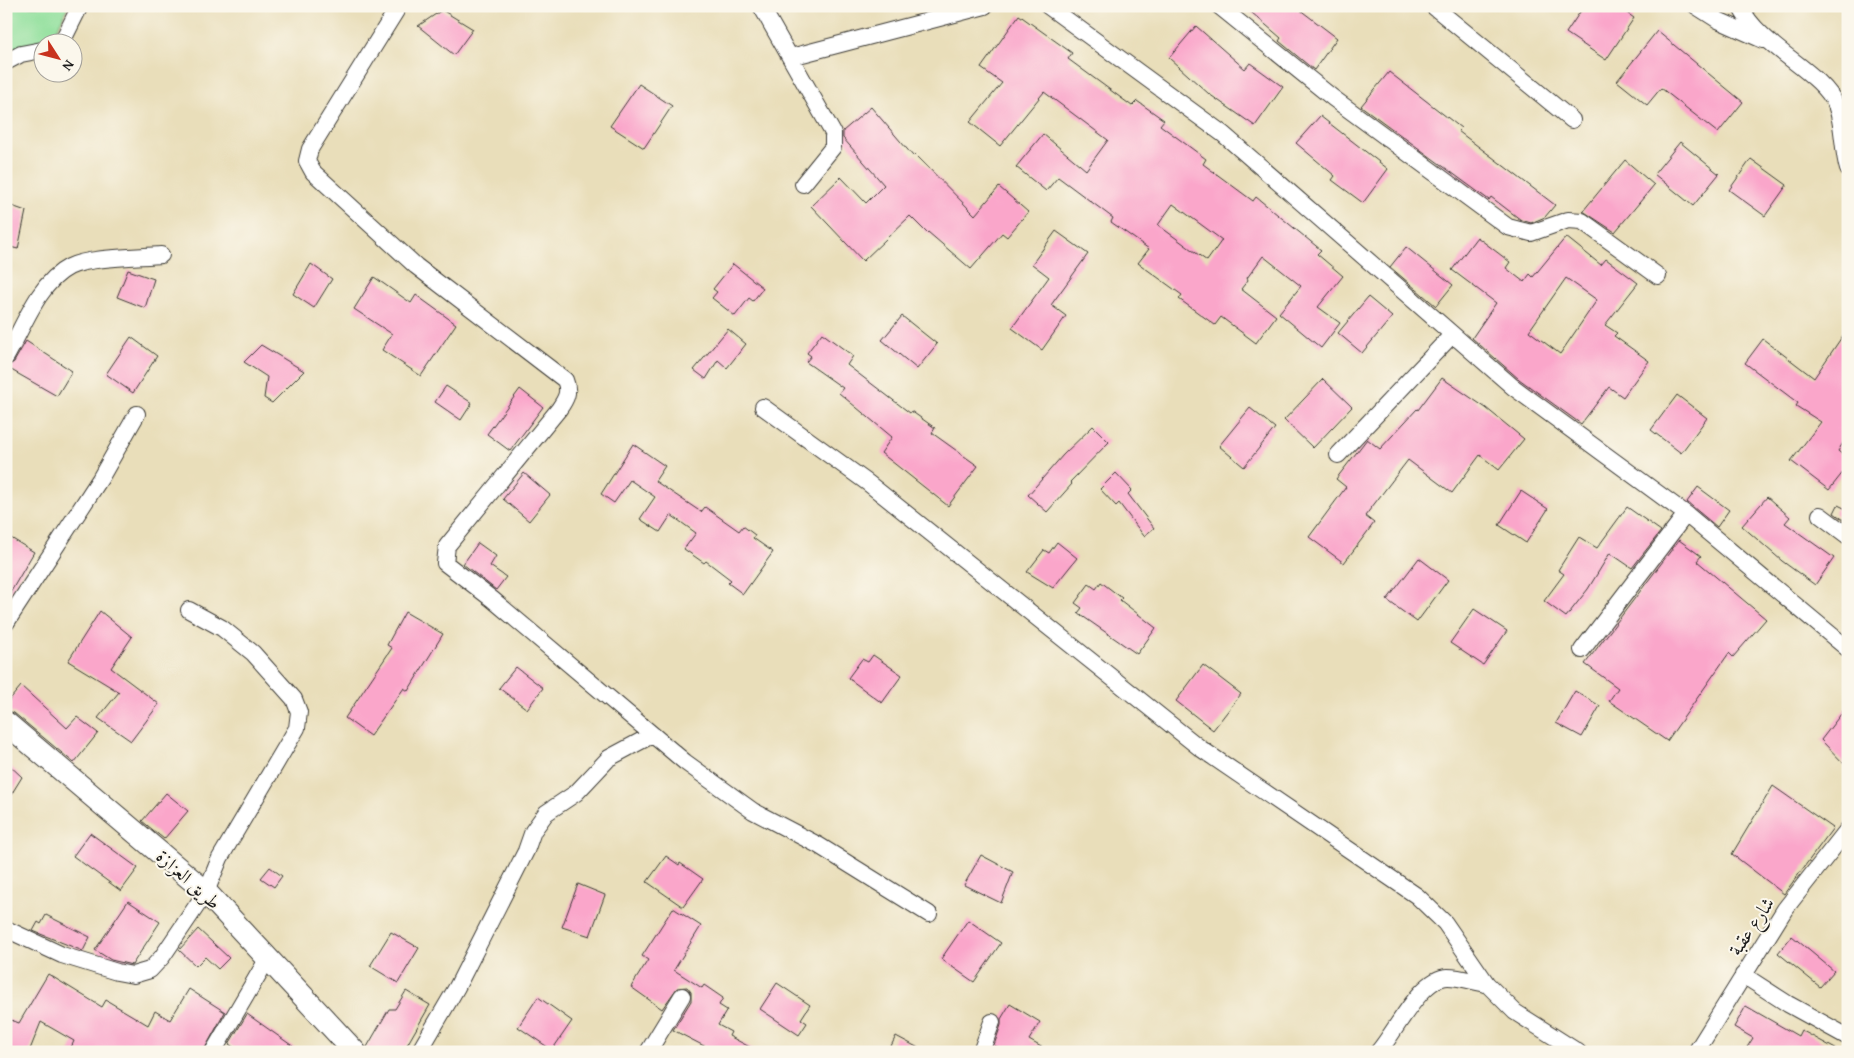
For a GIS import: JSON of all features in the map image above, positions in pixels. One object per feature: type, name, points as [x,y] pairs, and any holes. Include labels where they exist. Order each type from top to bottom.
[{"type":"street","points":[[67,32],[80,6]]},
{"type":"street","points":[[399,6],[310,148],[307,161],[313,172],[416,266],[565,380],[568,389],[566,399],[559,409],[446,546],[445,563],[492,599],[652,735],[753,811],[818,845],[929,914]]},
{"type":"street","points":[[761,6],[833,133],[833,147],[803,184]]},
{"type":"street","points":[[791,57],[985,6]]},
{"type":"street","points":[[1048,6],[1223,134],[1513,387],[1686,514],[1848,649]]},
{"type":"street","points":[[1219,6],[1332,98],[1508,227],[1531,233],[1568,220],[1582,221],[1658,276]]},
{"type":"street","points":[[1433,6],[1572,120]]},
{"type":"street","points":[[1696,6],[1718,20],[1770,44]]},
{"type":"street","points":[[1740,6],[1744,15],[1770,44],[1810,76],[1832,98],[1840,120],[1848,169]]},
{"type":"street","points":[[6,62],[21,54],[32,52]]},
{"type":"street","points":[[6,357],[41,295],[54,277],[71,266],[91,262],[161,255]]},
{"type":"street","points":[[1338,456],[1452,335]]},
{"type":"street","points":[[763,407],[876,489],[1200,748],[1417,896],[1445,923],[1487,984],[1515,1012],[1578,1052]]},
{"type":"street","points":[[6,624],[100,479],[137,414]]},
{"type":"street","points":[[1582,650],[1686,514]]},
{"type":"street","points":[[1820,515],[1848,536]]},
{"type":"street","points":[[6,929],[62,955],[116,972],[133,974],[150,970],[162,957],[206,892],[220,858],[297,728],[299,712],[294,699],[253,653],[222,628],[189,610]]},
{"type":"street","name":"طريق العزازة","points":[[6,724],[206,892],[355,1052]]},
{"type":"street","points":[[419,1052],[457,987],[526,850],[533,831],[546,813],[576,793],[609,758],[652,735]]},
{"type":"street","name":"شارع عقبة","points":[[1696,1052],[1785,909],[1848,829]]},
{"type":"street","points":[[213,1052],[268,958]]},
{"type":"street","points":[[1743,975],[1788,1004],[1848,1037]]},
{"type":"street","points":[[1378,1052],[1424,989],[1436,980],[1448,977],[1487,984]]},
{"type":"street","points":[[648,1052],[682,996]]},
{"type":"street","points":[[981,1052],[992,1022]]},
{"type":"green space","points":[[6,6],[68,6],[56,32],[32,32],[32,48],[6,62]]},
{"type":"building","points":[[1244,6],[1295,6],[1337,38],[1314,70],[1279,41],[1281,38]]},
{"type":"building","points":[[1584,6],[1617,6],[1634,18],[1606,60],[1566,33]]},
{"type":"building","points":[[442,10],[473,29],[454,55],[418,26]]},
{"type":"building","points":[[1019,15],[1072,53],[1068,59],[1132,106],[1137,101],[1164,120],[1160,125],[1206,159],[1203,164],[1253,201],[1256,197],[1321,250],[1317,254],[1343,276],[1318,307],[1340,323],[1321,348],[1279,313],[1301,286],[1263,256],[1241,289],[1276,316],[1256,343],[1221,317],[1215,325],[1179,299],[1182,295],[1138,263],[1149,249],[1111,222],[1113,218],[1058,177],[1046,191],[1016,167],[1043,134],[1086,170],[1108,140],[1044,92],[1000,146],[970,122],[1002,83],[981,68]],"holes":[[[1173,204],[1222,240],[1207,261],[1158,225]]]},
{"type":"building","points":[[1196,26],[1245,69],[1250,63],[1283,87],[1255,126],[1209,94],[1169,58]]},
{"type":"building","points":[[1657,31],[1743,102],[1718,133],[1661,88],[1647,105],[1617,81]]},
{"type":"building","points":[[1389,72],[1461,128],[1458,131],[1555,205],[1545,217],[1531,223],[1521,220],[1491,197],[1489,200],[1361,106]]},
{"type":"building","points":[[639,84],[672,106],[644,148],[610,126]]},
{"type":"building","points":[[871,107],[913,156],[915,154],[975,215],[999,187],[1028,212],[1007,237],[1002,233],[971,269],[927,233],[910,216],[863,261],[811,206],[841,177],[866,203],[884,185],[843,138],[843,131]]},
{"type":"building","points":[[1320,116],[1388,169],[1363,203],[1332,180],[1335,176],[1296,143]]},
{"type":"building","points":[[1680,142],[1719,174],[1693,206],[1654,174]]},
{"type":"building","points":[[1751,159],[1787,185],[1765,216],[1729,190]]},
{"type":"building","points":[[1625,160],[1654,185],[1615,232],[1583,211]]},
{"type":"building","points":[[6,204],[26,211],[18,249],[6,246]]},
{"type":"building","points":[[1056,231],[1088,254],[1051,305],[1066,316],[1042,350],[1012,328],[1049,277],[1032,264]]},
{"type":"building","points":[[1477,237],[1510,262],[1506,268],[1524,282],[1530,274],[1533,277],[1566,237],[1601,265],[1606,259],[1638,283],[1605,325],[1617,333],[1614,336],[1649,361],[1623,397],[1609,387],[1581,424],[1519,379],[1472,338],[1496,303],[1452,270]],"holes":[[[1566,278],[1597,300],[1560,354],[1529,331]]]},
{"type":"building","points":[[1406,247],[1453,285],[1436,306],[1390,267]]},
{"type":"building","points":[[311,264],[332,279],[314,308],[293,294]]},
{"type":"building","points":[[733,264],[763,288],[753,301],[749,298],[735,316],[712,298],[717,292],[713,289]]},
{"type":"building","points":[[128,270],[154,279],[145,308],[117,297]]},
{"type":"building","points":[[374,277],[411,303],[416,295],[456,324],[421,376],[382,350],[392,334],[354,309]]},
{"type":"building","points":[[1368,297],[1392,317],[1362,353],[1338,333]]},
{"type":"building","points":[[902,316],[937,344],[917,369],[882,340]]},
{"type":"building","points":[[1848,328],[1848,435],[1838,451],[1848,459],[1848,466],[1829,490],[1791,461],[1821,422],[1796,406],[1798,403],[1745,363],[1763,339],[1814,378]]},
{"type":"building","points":[[728,329],[746,344],[727,368],[718,360],[706,379],[694,370]]},
{"type":"building","points":[[822,333],[853,356],[847,365],[910,413],[911,411],[935,428],[932,433],[978,466],[948,506],[881,453],[892,437],[839,393],[843,388],[806,362],[811,356],[807,353]]},
{"type":"building","points":[[131,337],[157,356],[133,393],[106,374]]},
{"type":"building","points":[[26,341],[72,371],[57,396],[6,367],[14,362]]},
{"type":"building","points":[[261,345],[304,371],[272,403],[264,398],[267,377],[244,362]]},
{"type":"building","points":[[1442,378],[1486,408],[1524,439],[1499,470],[1480,455],[1452,493],[1408,460],[1365,516],[1374,523],[1344,563],[1309,537],[1346,487],[1336,479],[1367,439],[1380,449],[1418,410]]},
{"type":"building","points":[[1323,379],[1352,407],[1313,448],[1284,420]]},
{"type":"building","points":[[446,386],[472,403],[461,420],[435,402]]},
{"type":"building","points":[[520,389],[543,407],[510,451],[487,434]]},
{"type":"building","points":[[1677,395],[1707,418],[1681,453],[1651,430]]},
{"type":"building","points":[[1250,408],[1275,428],[1244,467],[1219,446]]},
{"type":"building","points":[[1093,426],[1109,442],[1070,482],[1072,484],[1047,512],[1028,495],[1063,455]]},
{"type":"building","points":[[633,444],[665,466],[655,481],[701,512],[705,507],[739,531],[743,526],[755,535],[753,538],[773,552],[743,594],[728,583],[731,580],[706,561],[704,563],[684,549],[696,533],[671,515],[660,532],[640,519],[655,497],[630,480],[614,503],[601,494]]},
{"type":"building","points":[[524,473],[550,495],[529,521],[503,499]]},
{"type":"building","points":[[1116,473],[1132,490],[1128,494],[1154,528],[1144,536],[1119,503],[1116,506],[1100,489]]},
{"type":"building","points":[[1698,487],[1729,510],[1717,527],[1687,502]]},
{"type":"building","points":[[1521,491],[1548,509],[1526,543],[1499,525]]},
{"type":"building","points":[[1767,497],[1790,517],[1785,523],[1834,558],[1815,585],[1782,561],[1742,526]]},
{"type":"building","points":[[1838,505],[1848,510],[1848,523],[1834,513]]},
{"type":"building","points":[[1627,507],[1661,531],[1632,568],[1610,553],[1588,589],[1566,617],[1544,601],[1564,574],[1558,570],[1579,537],[1597,548]]},
{"type":"building","points":[[6,535],[34,552],[6,600]]},
{"type":"building","points":[[1679,540],[1701,556],[1697,561],[1766,619],[1733,657],[1729,653],[1667,741],[1609,701],[1618,688],[1585,664]]},
{"type":"building","points":[[1057,542],[1077,558],[1053,588],[1027,572],[1044,550],[1049,553]]},
{"type":"building","points":[[478,543],[496,556],[490,566],[506,577],[496,590],[463,564]]},
{"type":"building","points":[[1419,558],[1448,580],[1417,622],[1387,600]]},
{"type":"building","points":[[1101,582],[1122,598],[1120,600],[1156,628],[1137,654],[1078,613],[1082,608],[1075,603],[1089,584],[1096,589]]},
{"type":"building","points":[[1474,609],[1507,631],[1483,665],[1450,643]]},
{"type":"building","points":[[100,611],[132,637],[111,668],[159,704],[131,741],[98,718],[119,692],[68,661]]},
{"type":"building","points":[[405,612],[443,634],[408,691],[404,688],[370,736],[345,718],[392,648],[387,645]]},
{"type":"building","points":[[873,655],[902,675],[882,703],[848,678],[862,659],[868,662]]},
{"type":"building","points":[[1203,665],[1241,694],[1213,730],[1176,701]]},
{"type":"building","points":[[516,667],[543,688],[527,709],[499,688]]},
{"type":"building","points":[[21,686],[67,728],[77,717],[98,733],[74,763],[14,713],[6,710],[6,704]]},
{"type":"building","points":[[1575,691],[1600,706],[1582,737],[1556,723]]},
{"type":"building","points":[[1848,705],[1848,768],[1821,740]]},
{"type":"building","points":[[6,762],[22,777],[6,803]]},
{"type":"building","points":[[1773,786],[1833,828],[1784,894],[1732,854]]},
{"type":"building","points":[[166,793],[188,811],[164,839],[142,821]]},
{"type":"building","points":[[90,833],[138,868],[121,891],[73,856]]},
{"type":"building","points":[[981,855],[1013,872],[1001,903],[964,885]]},
{"type":"building","points":[[666,856],[703,879],[683,907],[647,882]]},
{"type":"building","points":[[270,867],[282,876],[274,887],[261,878]]},
{"type":"building","points":[[578,884],[605,895],[590,936],[562,927]]},
{"type":"building","points":[[128,901],[160,922],[132,965],[111,960],[95,950]]},
{"type":"building","points":[[673,908],[701,926],[674,970],[702,988],[704,985],[723,998],[719,1005],[727,1010],[718,1025],[731,1032],[729,1036],[759,1052],[703,1052],[706,1047],[673,1030],[691,1001],[691,992],[687,987],[677,988],[662,1009],[631,987],[648,960],[642,956]]},
{"type":"building","points":[[46,915],[90,937],[83,951],[33,931],[38,922],[41,924]]},
{"type":"building","points":[[968,920],[1001,943],[974,982],[941,959]]},
{"type":"building","points":[[198,929],[229,958],[218,969],[205,957],[196,966],[179,950]]},
{"type":"building","points":[[391,932],[419,948],[398,983],[370,966]]},
{"type":"building","points":[[1792,936],[1834,971],[1820,987],[1778,953]]},
{"type":"building","points":[[48,974],[102,1007],[106,1000],[148,1025],[155,1011],[170,1020],[189,989],[225,1012],[203,1052],[69,1052],[74,1041],[41,1022],[29,1052],[6,1052],[6,1018],[19,1023]]},
{"type":"building","points":[[777,983],[810,1005],[801,1019],[807,1023],[799,1035],[760,1009]]},
{"type":"building","points":[[406,991],[430,1005],[403,1052],[368,1052],[367,1047],[389,1009],[395,1009]]},
{"type":"building","points":[[538,997],[572,1021],[552,1050],[518,1027]]},
{"type":"building","points":[[1010,1004],[1040,1022],[1029,1040],[1050,1052],[1005,1052],[994,1045],[1001,1025],[1001,1019]]},
{"type":"building","points":[[1746,1006],[1798,1036],[1801,1030],[1841,1052],[1744,1052],[1753,1038],[1734,1027]]},
{"type":"building","points":[[247,1014],[301,1052],[240,1052],[229,1044]]},
{"type":"building","points":[[896,1036],[926,1052],[888,1052]]}]
